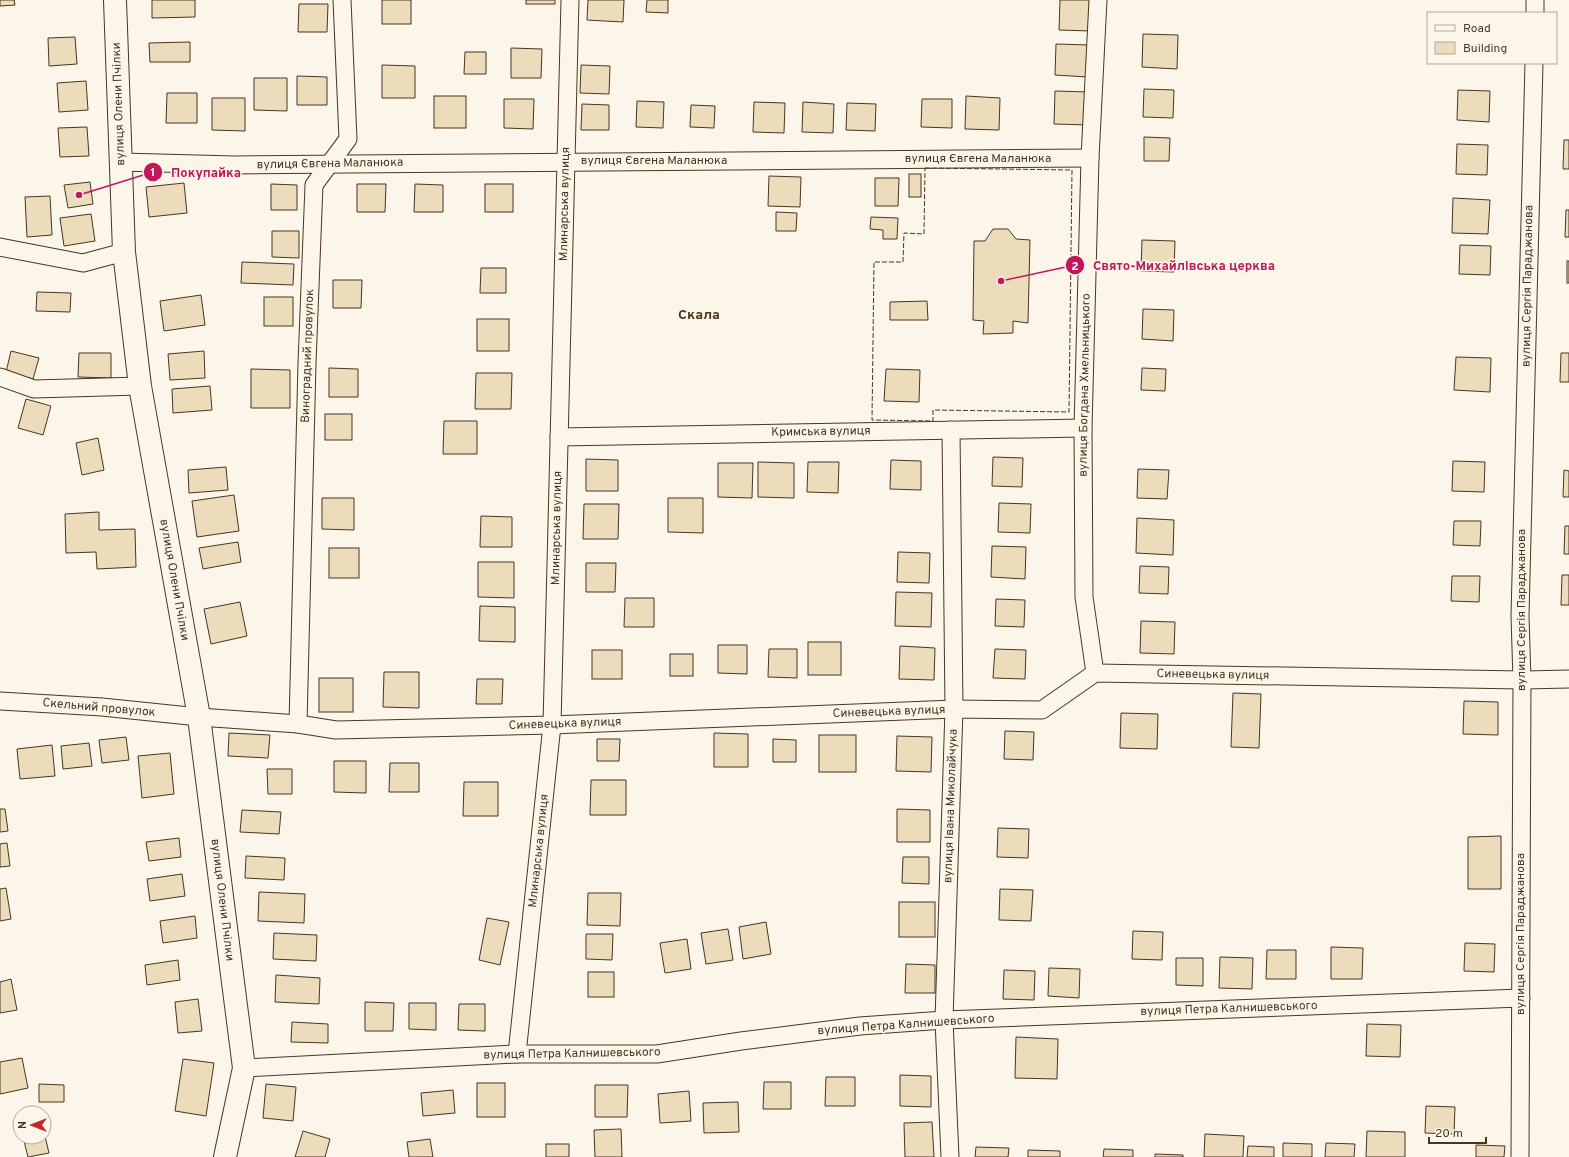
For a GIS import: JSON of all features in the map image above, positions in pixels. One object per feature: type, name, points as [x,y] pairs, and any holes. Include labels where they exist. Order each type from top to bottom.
[{"type":"street","name":"вулиця Олени Пчілки","points":[[115,0],[124,252],[140,386],[199,717],[244,1068],[225,1157]]},
{"type":"street","name":"Виноградний провулок","points":[[298,724],[307,363],[314,185],[348,139],[342,0]]},
{"type":"street","name":"Млинарська вулиця","points":[[517,1054],[552,725],[570,0]]},
{"type":"street","name":"вулиця Богдана Хмельницького","points":[[1095,673],[1084,597],[1083,428],[1090,158],[1098,0]]},
{"type":"street","points":[[1535,0],[1535,12]]},
{"type":"street","name":"вулиця Сергія Параджанова","points":[[1520,1157],[1522,680],[1520,616],[1534,64]]},
{"type":"street","name":"вулиця Євгена Маланюка","points":[[121,162],[235,165],[330,163],[1090,158]]},
{"type":"street","points":[[0,247],[83,263],[124,252]]},
{"type":"street","points":[[0,378],[34,389],[140,386]]},
{"type":"street","name":"Кримська вулиця","points":[[559,437],[1083,428]]},
{"type":"street","name":"вулиця Івана Миколайчука","points":[[950,1157],[944,1020],[954,709],[951,430]]},
{"type":"street","name":"Синевецька вулиця","points":[[199,717],[298,724],[336,730],[552,725],[954,709],[1042,710],[1095,673],[1569,680]]},
{"type":"street","name":"Скельний провулок","points":[[0,701],[102,707],[199,717]]},
{"type":"street","name":"вулиця Петра Калнишевського","points":[[244,1068],[517,1054],[657,1054],[741,1041],[860,1026],[944,1020],[1521,998]]},
{"type":"building","points":[[0,0],[14,0],[15,5],[0,6]]},
{"type":"building","points":[[152,0],[195,0],[195,17],[152,18]]},
{"type":"building","points":[[382,0],[411,0],[411,24],[382,24]]},
{"type":"building","points":[[526,0],[555,0],[555,4],[526,4]]},
{"type":"building","points":[[588,0],[624,0],[623,22],[587,20]]},
{"type":"building","points":[[647,0],[668,0],[668,13],[646,12]]},
{"type":"building","points":[[1060,0],[1092,0],[1091,31],[1059,30]]},
{"type":"building","points":[[299,4],[328,4],[327,32],[298,32]]},
{"type":"building","points":[[1143,34],[1178,35],[1177,69],[1142,67]]},
{"type":"building","points":[[75,37],[77,64],[49,66],[48,38]]},
{"type":"building","points":[[190,42],[190,62],[150,62],[149,43]]},
{"type":"building","points":[[1056,44],[1089,45],[1088,77],[1055,75]]},
{"type":"building","points":[[511,48],[542,49],[541,78],[511,78]]},
{"type":"building","points":[[465,52],[486,52],[486,74],[464,74]]},
{"type":"building","points":[[382,65],[415,66],[415,98],[382,98]]},
{"type":"building","points":[[581,65],[610,66],[609,94],[580,93]]},
{"type":"building","points":[[297,76],[327,77],[327,105],[297,105]]},
{"type":"building","points":[[254,78],[287,78],[287,111],[254,110]]},
{"type":"building","points":[[86,81],[88,110],[59,112],[57,83]]},
{"type":"building","points":[[1144,89],[1174,90],[1173,118],[1143,117]]},
{"type":"building","points":[[1458,90],[1490,91],[1489,122],[1457,120]]},
{"type":"building","points":[[1055,91],[1090,92],[1089,125],[1054,124]]},
{"type":"building","points":[[167,93],[197,93],[197,123],[166,123]]},
{"type":"building","points":[[434,96],[466,96],[466,128],[434,128]]},
{"type":"building","points":[[966,96],[1000,98],[999,130],[965,129]]},
{"type":"building","points":[[212,98],[245,98],[245,131],[212,130]]},
{"type":"building","points":[[504,99],[534,99],[533,129],[504,128]]},
{"type":"building","points":[[922,99],[952,99],[952,128],[921,127]]},
{"type":"building","points":[[637,101],[664,102],[663,128],[636,127]]},
{"type":"building","points":[[754,102],[785,103],[784,133],[753,132]]},
{"type":"building","points":[[803,102],[834,104],[833,133],[802,132]]},
{"type":"building","points":[[847,103],[876,104],[875,131],[846,130]]},
{"type":"building","points":[[582,104],[609,105],[609,130],[581,130]]},
{"type":"building","points":[[691,105],[715,106],[714,128],[690,127]]},
{"type":"building","points":[[87,127],[89,156],[60,157],[58,128]]},
{"type":"building","points":[[1144,137],[1170,138],[1169,161],[1144,161]]},
{"type":"building","points":[[1564,140],[1569,140],[1569,169],[1563,169]]},
{"type":"building","points":[[1457,144],[1488,145],[1487,175],[1456,174]]},
{"type":"building","points":[[909,174],[921,174],[921,197],[909,197]]},
{"type":"building","points":[[769,176],[801,177],[800,207],[768,206]]},
{"type":"building","points":[[875,178],[899,178],[898,206],[875,206]]},
{"type":"building","points":[[90,182],[93,204],[68,208],[64,185]]},
{"type":"building","points":[[184,183],[187,213],[149,217],[146,187]]},
{"type":"building","points":[[271,184],[297,185],[297,210],[271,210]]},
{"type":"building","points":[[357,184],[386,184],[385,212],[357,212]]},
{"type":"building","points":[[415,184],[443,185],[443,212],[414,212]]},
{"type":"building","points":[[485,184],[513,184],[513,212],[485,212]]},
{"type":"building","points":[[50,196],[52,235],[27,237],[25,197]]},
{"type":"building","points":[[1453,198],[1490,200],[1488,234],[1452,233]]},
{"type":"building","points":[[1566,210],[1569,210],[1569,237],[1565,237]]},
{"type":"building","points":[[776,212],[797,213],[796,231],[776,231]]},
{"type":"building","points":[[91,214],[95,241],[64,246],[60,218]]},
{"type":"building","points":[[871,217],[898,218],[897,239],[883,239],[883,230],[870,229]]},
{"type":"building","points":[[993,229],[1008,229],[1016,239],[1030,240],[1028,323],[1013,321],[1013,333],[983,334],[984,321],[973,320],[974,241],[985,241]]},
{"type":"building","points":[[272,231],[299,231],[299,258],[272,257]]},
{"type":"building","points":[[1142,240],[1175,241],[1174,272],[1141,271]]},
{"type":"building","points":[[1460,245],[1491,246],[1490,275],[1459,274]]},
{"type":"building","points":[[1567,261],[1569,261],[1569,283],[1567,283]]},
{"type":"building","points":[[242,262],[294,264],[293,285],[241,283]]},
{"type":"building","points":[[481,268],[506,268],[506,293],[480,293]]},
{"type":"building","points":[[333,280],[362,280],[361,308],[333,308]]},
{"type":"building","points":[[37,292],[71,293],[70,312],[36,311]]},
{"type":"building","points":[[201,295],[205,325],[164,331],[160,301]]},
{"type":"building","points":[[264,297],[293,297],[293,326],[264,326]]},
{"type":"building","points":[[927,301],[928,320],[890,320],[890,302]]},
{"type":"building","points":[[1143,309],[1174,310],[1173,341],[1142,339]]},
{"type":"building","points":[[477,319],[509,319],[509,351],[477,351]]},
{"type":"building","points":[[11,351],[39,358],[33,379],[6,372]]},
{"type":"building","points":[[204,351],[205,378],[170,380],[168,354]]},
{"type":"building","points":[[79,353],[111,353],[111,378],[78,377]]},
{"type":"building","points":[[1561,353],[1569,353],[1569,382],[1560,382]]},
{"type":"building","points":[[1456,357],[1491,358],[1490,392],[1454,390]]},
{"type":"building","points":[[329,368],[358,369],[358,397],[329,397]]},
{"type":"building","points":[[1142,368],[1166,369],[1165,391],[1141,390]]},
{"type":"building","points":[[251,369],[290,370],[290,408],[251,408]]},
{"type":"building","points":[[886,369],[920,370],[919,402],[884,401]]},
{"type":"building","points":[[476,373],[512,373],[511,409],[475,409]]},
{"type":"building","points":[[210,386],[212,410],[173,413],[172,389]]},
{"type":"building","points":[[26,399],[51,406],[43,435],[18,428]]},
{"type":"building","points":[[325,414],[352,414],[352,440],[325,440]]},
{"type":"building","points":[[444,421],[477,421],[477,454],[443,454]]},
{"type":"building","points":[[98,438],[104,470],[82,475],[76,443]]},
{"type":"building","points":[[993,457],[1023,458],[1022,487],[992,486]]},
{"type":"building","points":[[586,459],[618,460],[618,491],[586,491]]},
{"type":"building","points":[[891,460],[921,461],[921,490],[890,489]]},
{"type":"building","points":[[1453,461],[1485,462],[1484,492],[1452,491]]},
{"type":"building","points":[[758,462],[794,463],[794,498],[758,497]]},
{"type":"building","points":[[808,462],[839,462],[838,493],[807,492]]},
{"type":"building","points":[[718,463],[753,463],[752,498],[718,497]]},
{"type":"building","points":[[226,467],[228,490],[189,493],[188,470]]},
{"type":"building","points":[[1138,469],[1169,470],[1167,499],[1137,498]]},
{"type":"building","points":[[1564,470],[1569,471],[1569,497],[1563,497]]},
{"type":"building","points":[[234,495],[239,531],[197,537],[192,501]]},
{"type":"building","points":[[322,498],[354,498],[354,530],[322,529]]},
{"type":"building","points":[[668,498],[703,498],[703,533],[668,532]]},
{"type":"building","points":[[999,503],[1031,504],[1030,533],[998,532]]},
{"type":"building","points":[[584,504],[619,504],[618,539],[583,539]]},
{"type":"building","points":[[99,512],[99,530],[135,529],[136,567],[97,569],[96,552],[66,553],[65,514]]},
{"type":"building","points":[[481,516],[512,517],[512,547],[480,547]]},
{"type":"building","points":[[1137,518],[1174,520],[1173,555],[1136,553]]},
{"type":"building","points":[[1454,521],[1481,521],[1480,546],[1453,545]]},
{"type":"building","points":[[1565,526],[1569,526],[1569,554],[1564,554]]},
{"type":"building","points":[[238,542],[241,562],[203,569],[199,548]]},
{"type":"building","points":[[992,546],[1026,547],[1025,579],[991,577]]},
{"type":"building","points":[[329,548],[359,548],[359,578],[329,578]]},
{"type":"building","points":[[898,552],[930,553],[929,583],[897,582]]},
{"type":"building","points":[[478,562],[514,562],[514,598],[478,597]]},
{"type":"building","points":[[586,563],[616,563],[615,592],[586,592]]},
{"type":"building","points":[[1140,566],[1169,567],[1168,594],[1139,593]]},
{"type":"building","points":[[1562,575],[1569,575],[1569,605],[1561,605]]},
{"type":"building","points":[[1452,576],[1480,576],[1479,602],[1451,601]]},
{"type":"building","points":[[896,592],[932,593],[931,627],[895,626]]},
{"type":"building","points":[[625,598],[654,598],[654,627],[624,627]]},
{"type":"building","points":[[996,599],[1025,600],[1024,627],[995,626]]},
{"type":"building","points":[[240,602],[247,636],[211,644],[204,609]]},
{"type":"building","points":[[480,606],[515,607],[515,642],[479,641]]},
{"type":"building","points":[[1141,621],[1175,622],[1174,654],[1140,653]]},
{"type":"building","points":[[808,642],[841,642],[841,675],[808,675]]},
{"type":"building","points":[[718,645],[747,645],[747,674],[718,673]]},
{"type":"building","points":[[900,646],[935,648],[934,680],[899,679]]},
{"type":"building","points":[[769,649],[797,649],[797,678],[768,677]]},
{"type":"building","points":[[995,649],[1026,650],[1025,679],[993,678]]},
{"type":"building","points":[[592,650],[622,650],[622,679],[592,679]]},
{"type":"building","points":[[670,654],[693,654],[693,676],[670,676]]},
{"type":"building","points":[[384,672],[419,672],[419,708],[383,707]]},
{"type":"building","points":[[319,678],[353,678],[353,712],[319,712]]},
{"type":"building","points":[[477,679],[503,679],[502,704],[476,704]]},
{"type":"building","points":[[1233,693],[1261,694],[1259,748],[1231,747]]},
{"type":"building","points":[[1464,701],[1498,702],[1498,735],[1463,734]]},
{"type":"building","points":[[1121,713],[1158,714],[1157,749],[1120,748]]},
{"type":"building","points":[[1005,731],[1034,732],[1033,760],[1004,759]]},
{"type":"building","points":[[229,733],[270,735],[268,758],[228,756]]},
{"type":"building","points":[[714,733],[748,734],[748,767],[714,767]]},
{"type":"building","points":[[819,735],[856,735],[856,772],[819,772]]},
{"type":"building","points":[[897,736],[932,737],[931,772],[896,771]]},
{"type":"building","points":[[126,737],[129,760],[102,763],[99,740]]},
{"type":"building","points":[[597,739],[620,739],[619,761],[597,761]]},
{"type":"building","points":[[773,739],[796,740],[796,762],[773,762]]},
{"type":"building","points":[[89,743],[92,766],[63,769],[61,746]]},
{"type":"building","points":[[52,745],[55,776],[20,779],[17,749]]},
{"type":"building","points":[[170,753],[174,794],[142,798],[138,756]]},
{"type":"building","points":[[334,761],[366,761],[366,793],[334,792]]},
{"type":"building","points":[[390,763],[419,763],[419,792],[389,792]]},
{"type":"building","points":[[267,769],[292,769],[292,794],[268,794]]},
{"type":"building","points":[[591,780],[626,780],[626,815],[590,815]]},
{"type":"building","points":[[464,782],[498,782],[498,816],[463,816]]},
{"type":"building","points":[[0,809],[5,809],[8,831],[0,832]]},
{"type":"building","points":[[897,809],[930,810],[930,842],[897,842]]},
{"type":"building","points":[[242,810],[281,812],[279,834],[240,832]]},
{"type":"building","points":[[998,828],[1029,829],[1028,858],[997,857]]},
{"type":"building","points":[[1501,836],[1501,889],[1468,889],[1468,837]]},
{"type":"building","points":[[179,838],[181,857],[149,861],[146,842]]},
{"type":"building","points":[[7,843],[10,866],[0,867],[0,844]]},
{"type":"building","points":[[246,856],[285,858],[284,880],[245,878]]},
{"type":"building","points":[[903,857],[929,857],[929,884],[902,883]]},
{"type":"building","points":[[182,874],[185,896],[150,901],[147,879]]},
{"type":"building","points":[[6,888],[11,919],[0,921],[0,889]]},
{"type":"building","points":[[1000,889],[1033,890],[1031,921],[999,920]]},
{"type":"building","points":[[259,892],[305,894],[304,923],[258,921]]},
{"type":"building","points":[[588,893],[621,893],[620,926],[587,925]]},
{"type":"building","points":[[899,902],[935,902],[935,937],[899,937]]},
{"type":"building","points":[[195,916],[197,938],[163,943],[160,921]]},
{"type":"building","points":[[487,918],[509,922],[500,965],[479,960]]},
{"type":"building","points":[[766,922],[771,954],[743,959],[739,927]]},
{"type":"building","points":[[728,929],[733,960],[706,964],[701,933]]},
{"type":"building","points":[[1133,931],[1163,932],[1162,960],[1132,959]]},
{"type":"building","points":[[274,933],[317,935],[316,961],[273,959]]},
{"type":"building","points":[[586,934],[613,934],[612,960],[586,959]]},
{"type":"building","points":[[687,939],[691,969],[665,973],[660,943]]},
{"type":"building","points":[[1465,943],[1495,944],[1494,972],[1464,971]]},
{"type":"building","points":[[1331,947],[1363,948],[1362,979],[1331,979]]},
{"type":"building","points":[[1267,950],[1296,950],[1296,979],[1266,979]]},
{"type":"building","points":[[1220,957],[1253,958],[1252,989],[1219,988]]},
{"type":"building","points":[[1176,958],[1203,958],[1203,986],[1176,985]]},
{"type":"building","points":[[178,960],[180,980],[147,985],[145,965]]},
{"type":"building","points":[[906,964],[935,965],[935,993],[905,993]]},
{"type":"building","points":[[1049,968],[1080,969],[1079,998],[1048,996]]},
{"type":"building","points":[[1004,970],[1035,971],[1034,1000],[1003,999]]},
{"type":"building","points":[[588,972],[614,972],[614,997],[588,997]]},
{"type":"building","points":[[276,975],[320,978],[319,1004],[275,1002]]},
{"type":"building","points":[[11,979],[17,1010],[0,1013],[0,982]]},
{"type":"building","points":[[198,999],[202,1031],[178,1033],[175,1002]]},
{"type":"building","points":[[365,1002],[394,1003],[393,1031],[365,1031]]},
{"type":"building","points":[[409,1003],[436,1003],[436,1030],[409,1029]]},
{"type":"building","points":[[459,1004],[485,1004],[485,1031],[458,1030]]},
{"type":"building","points":[[292,1022],[328,1024],[328,1043],[291,1042]]},
{"type":"building","points":[[1367,1024],[1401,1025],[1400,1057],[1366,1056]]},
{"type":"building","points":[[1016,1037],[1058,1039],[1057,1079],[1015,1078]]},
{"type":"building","points":[[22,1058],[28,1088],[0,1094],[0,1062]]},
{"type":"building","points":[[183,1059],[214,1063],[206,1116],[175,1111]]},
{"type":"building","points":[[900,1075],[931,1076],[931,1107],[900,1106]]},
{"type":"building","points":[[826,1077],[855,1077],[855,1106],[825,1106]]},
{"type":"building","points":[[764,1082],[791,1082],[791,1109],[763,1109]]},
{"type":"building","points":[[477,1083],[505,1083],[505,1117],[477,1117]]},
{"type":"building","points":[[39,1084],[64,1085],[64,1102],[39,1102]]},
{"type":"building","points":[[266,1084],[296,1087],[293,1121],[263,1118]]},
{"type":"building","points":[[595,1085],[628,1085],[627,1117],[595,1117]]},
{"type":"building","points":[[453,1090],[455,1113],[423,1116],[421,1093]]},
{"type":"building","points":[[689,1091],[691,1121],[660,1123],[658,1094]]},
{"type":"building","points":[[738,1102],[739,1132],[704,1133],[703,1103]]},
{"type":"building","points":[[1426,1106],[1455,1107],[1454,1134],[1425,1133]]},
{"type":"building","points":[[932,1122],[934,1157],[905,1157],[904,1123]]},
{"type":"building","points":[[621,1129],[622,1157],[595,1157],[594,1130]]},
{"type":"building","points":[[303,1131],[330,1139],[325,1157],[295,1157]]},
{"type":"building","points":[[1367,1131],[1405,1132],[1405,1157],[1366,1157]]},
{"type":"building","points":[[1205,1134],[1244,1136],[1243,1157],[1204,1157]]},
{"type":"building","points":[[430,1139],[433,1157],[409,1157],[407,1142]]},
{"type":"building","points":[[1283,1143],[1312,1144],[1312,1157],[1283,1157]]},
{"type":"building","points":[[1326,1143],[1355,1144],[1354,1157],[1325,1157]]},
{"type":"building","points":[[546,1144],[569,1144],[569,1157],[546,1157]]},
{"type":"building","points":[[25,1145],[47,1145],[49,1153],[28,1157]]},
{"type":"building","points":[[1476,1145],[1505,1146],[1504,1157],[1476,1157]]},
{"type":"building","points":[[1248,1146],[1274,1147],[1274,1157],[1247,1157]]},
{"type":"building","points":[[976,1147],[1009,1148],[1008,1157],[975,1157]]},
{"type":"building","points":[[1104,1149],[1133,1150],[1133,1157],[1103,1157]]},
{"type":"building","points":[[1028,1150],[1060,1151],[1060,1157],[1028,1157]]},
{"type":"building","points":[[1155,1154],[1183,1155],[1183,1157],[1155,1157]]},
{"type":"fence","points":[[925,168],[1072,170],[1069,412],[933,410],[933,421],[872,420],[874,262],[903,262],[904,233],[924,234],[925,168]]},
{"type":"place","name":"Покупайка","points":[[79,195]]},
{"type":"place","name":"Свято-Михайлівська церква","points":[[1001,281]]},
{"type":"district","name":"Скала","points":[[699,315]]}]
